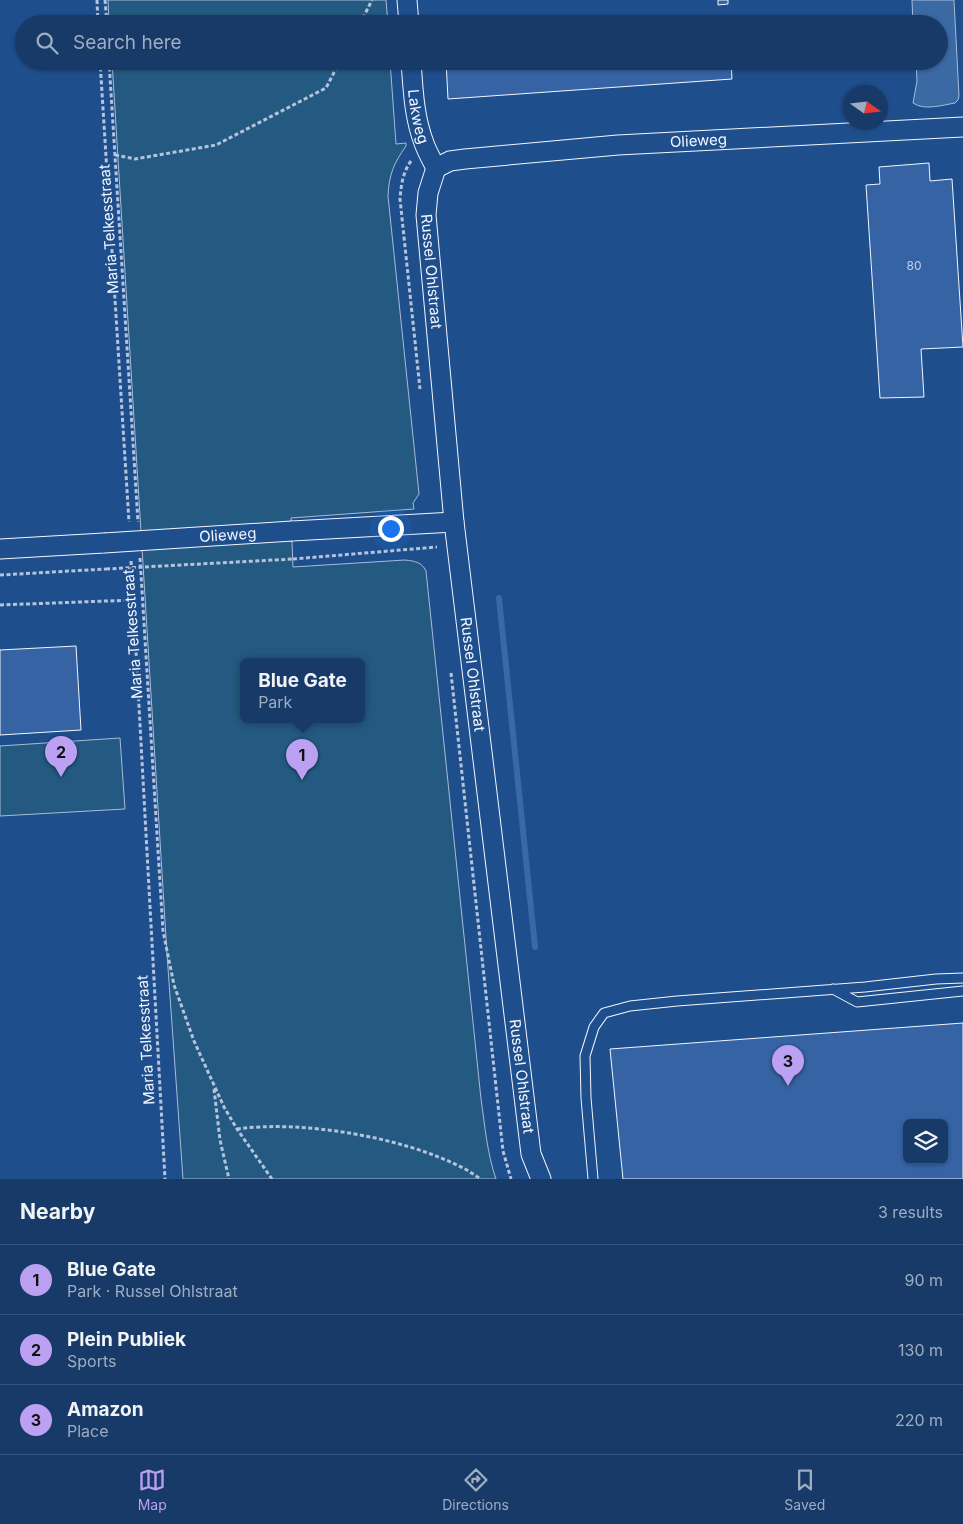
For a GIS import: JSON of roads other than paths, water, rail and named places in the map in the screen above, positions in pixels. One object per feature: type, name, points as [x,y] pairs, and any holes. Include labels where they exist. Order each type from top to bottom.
[{"type":"street","points":[[407,0],[408,15]]},
{"type":"street","name":"Lakweg","points":[[412,70],[414,100],[419,127],[424,144],[436,168]]},
{"type":"street","name":"Olieweg","points":[[436,168],[450,161],[465,159],[618,145],[963,127]]},
{"type":"street","name":"Russel Ohlstraat","points":[[436,168],[428,193],[426,215],[454,522],[531,1154],[541,1179]]},
{"type":"street","name":"Olieweg","points":[[0,549],[454,522]]},
{"type":"lane","points":[[592,1179],[585,1056],[594,1027],[604,1013],[630,1006],[658,1003],[963,978]]},
{"type":"lane","points":[[833,989],[857,1002],[963,992]]},
{"type":"waterway","points":[[499,598],[535,947]]},
{"type":"place","name":"Plein Publiek","points":[[61,777]]},
{"type":"place","name":"Blue Gate","points":[[302,780]]},
{"type":"place","name":"Amazon","points":[[788,1086]]}]
